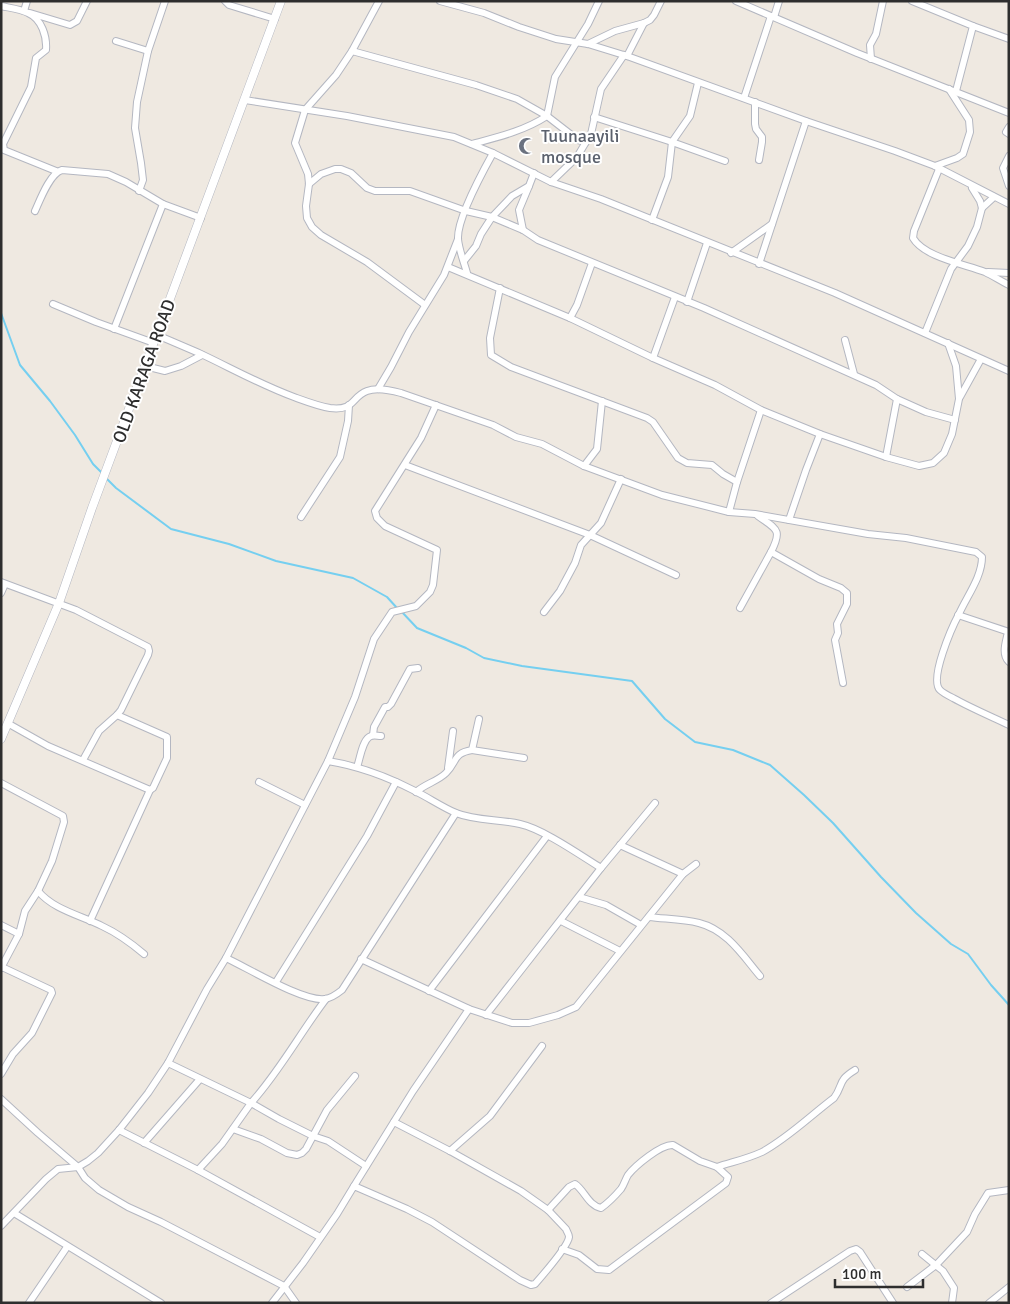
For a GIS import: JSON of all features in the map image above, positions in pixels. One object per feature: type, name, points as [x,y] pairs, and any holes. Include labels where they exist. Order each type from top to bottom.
[{"type":"street","points":[[27,1],[27,12],[43,31],[47,39],[46,50],[36,58],[31,87],[3,144],[4,150],[56,171],[108,174],[126,182],[163,204],[201,218]]},
{"type":"street","points":[[1,6],[70,25],[78,21],[87,1]]},
{"type":"street","points":[[139,191],[143,180],[142,163],[135,128],[137,102],[148,51],[165,1]]},
{"type":"street","points":[[225,1],[229,5],[274,19]]},
{"type":"street","name":"OLD KARAGA ROAD","points":[[1,739],[59,603],[281,1]]},
{"type":"street","points":[[379,1],[352,51],[324,90],[305,110],[295,143],[308,174],[309,184],[306,206],[307,218],[312,227],[321,235],[367,262],[425,305]]},
{"type":"street","points":[[440,1],[484,13],[556,39],[588,44],[626,56],[744,98],[937,167],[1009,204]]},
{"type":"street","points":[[472,144],[518,131],[535,124],[546,116],[555,77],[588,24],[599,1]]},
{"type":"street","points":[[551,182],[577,156],[591,134],[601,89],[626,56],[644,23],[654,15],[661,1]]},
{"type":"street","points":[[736,1],[871,59],[1009,113]]},
{"type":"street","points":[[744,98],[779,1]]},
{"type":"street","points":[[871,59],[870,45],[876,34],[883,1]]},
{"type":"street","points":[[912,1],[1009,39]]},
{"type":"street","points":[[588,44],[615,31],[644,23]]},
{"type":"street","points":[[956,91],[972,26]]},
{"type":"street","points":[[116,41],[148,51]]},
{"type":"street","points":[[352,51],[518,99],[546,116],[578,140],[586,142]]},
{"type":"street","points":[[652,220],[668,176],[672,142],[690,116],[698,83]]},
{"type":"street","points":[[949,89],[969,120],[970,132],[963,154],[937,167],[913,238],[926,251],[985,272],[1009,285]]},
{"type":"street","points":[[245,100],[454,137],[493,153],[551,182],[601,199],[843,297],[1009,371]]},
{"type":"street","points":[[755,102],[755,124],[762,137],[759,160]]},
{"type":"street","points":[[594,117],[725,161]]},
{"type":"street","points":[[759,264],[806,121]]},
{"type":"street","points":[[1009,127],[1006,132],[1009,134]]},
{"type":"street","points":[[378,389],[448,267],[473,192],[493,153]]},
{"type":"street","points":[[1009,156],[1003,168],[1009,186]]},
{"type":"street","points":[[309,184],[321,174],[341,169],[351,173],[367,188],[375,191],[410,191],[466,212],[492,217],[523,230],[538,240],[854,374],[898,399],[926,412],[955,420]]},
{"type":"street","points":[[35,212],[56,171]]},
{"type":"street","points":[[523,230],[520,210],[534,173]]},
{"type":"street","points":[[925,333],[955,262],[968,246],[977,227],[982,208],[970,185]]},
{"type":"street","points":[[464,261],[476,246],[492,217],[512,196],[529,186]]},
{"type":"street","points":[[982,208],[994,197]]},
{"type":"street","points":[[114,329],[163,204]]},
{"type":"street","points":[[731,253],[772,224]]},
{"type":"street","points":[[458,239],[467,273]]},
{"type":"street","points":[[687,302],[708,243]]},
{"type":"street","points":[[570,318],[577,305],[592,263]]},
{"type":"street","points":[[448,267],[467,273],[570,318],[653,358],[716,385],[761,410],[820,434],[886,457],[919,466],[933,463],[944,452],[952,434],[959,399],[956,366],[948,343]]},
{"type":"street","points":[[985,272],[1009,273]]},
{"type":"street","points":[[500,288],[490,338],[490,355],[511,367],[602,400],[653,422],[678,458],[687,463],[712,465],[737,482]]},
{"type":"street","points":[[653,358],[675,297]]},
{"type":"street","points":[[53,304],[114,329],[155,339],[202,354],[265,386],[329,408],[342,408],[349,405],[364,392],[378,389],[401,393],[494,425],[516,437],[542,444],[584,466],[662,495],[729,512],[755,514],[868,534],[906,538],[976,552],[982,557],[982,564],[977,579],[958,615],[936,676],[936,685],[940,691],[971,708],[1009,725]]},
{"type":"street","points":[[845,340],[854,374]]},
{"type":"street","points":[[145,366],[166,371],[181,366],[202,354]]},
{"type":"street","points":[[959,399],[981,359]]},
{"type":"street","points":[[886,457],[898,399]]},
{"type":"street","points":[[584,466],[597,449],[602,400]]},
{"type":"street","points":[[301,517],[340,457],[348,421],[349,405]]},
{"type":"street","points":[[1,1226],[58,1169],[78,1167],[98,1153],[148,1093],[168,1064],[200,1002],[226,958],[328,761],[355,697],[374,639],[392,612],[416,606],[430,592],[433,585],[437,550],[385,526],[376,518],[375,510],[421,438],[436,405]]},
{"type":"street","points":[[729,512],[761,410]]},
{"type":"street","points":[[789,520],[820,434]]},
{"type":"street","points":[[405,465],[590,535],[676,575]]},
{"type":"street","points":[[544,612],[560,591],[575,563],[581,545],[600,523],[621,479]]},
{"type":"street","points":[[740,608],[778,540],[778,532],[775,528],[755,514]]},
{"type":"street","points":[[771,552],[819,579],[841,588],[847,593],[847,604],[837,624],[838,633],[835,640],[843,683]]},
{"type":"street","points":[[1,594],[3,583],[59,603],[89,616],[148,647],[148,655],[127,700],[117,715],[99,731],[83,760]]},
{"type":"street","points":[[958,615],[1009,632],[1004,654],[1009,662]]},
{"type":"street","points":[[373,735],[374,727],[384,707],[391,704],[410,669],[418,668]]},
{"type":"street","points":[[90,921],[150,790],[153,788],[167,758],[167,736],[117,715]]},
{"type":"street","points":[[472,750],[479,719]]},
{"type":"street","points":[[9,724],[48,746],[150,790]]},
{"type":"street","points":[[447,772],[453,731]]},
{"type":"street","points":[[357,767],[364,743],[373,735],[381,736]]},
{"type":"street","points":[[416,792],[424,784],[441,777],[447,772],[457,756],[464,751],[472,750],[524,758]]},
{"type":"street","points":[[328,761],[357,767],[396,782],[456,813],[470,817],[521,824],[547,836],[601,868]]},
{"type":"street","points":[[259,782],[305,805]]},
{"type":"street","points":[[276,982],[362,844],[396,782]]},
{"type":"street","points":[[1,784],[63,816],[64,822],[52,861],[38,891],[25,911],[19,934],[2,968],[51,990],[52,993],[32,1033],[14,1054],[1,1074]]},
{"type":"street","points":[[486,1015],[601,868],[655,803]]},
{"type":"street","points":[[226,958],[301,994],[316,999],[326,999],[335,996],[342,990],[456,813]]},
{"type":"street","points":[[429,991],[547,836]]},
{"type":"street","points":[[620,845],[683,874]]},
{"type":"street","points":[[361,959],[469,1009],[512,1024],[529,1023],[558,1015],[576,1007],[683,874],[696,864]]},
{"type":"street","points":[[38,891],[46,901],[130,942],[144,954]]},
{"type":"street","points":[[579,897],[606,906],[641,925]]},
{"type":"street","points":[[649,916],[699,923],[714,929],[729,939],[760,976]]},
{"type":"street","points":[[561,921],[620,951]]},
{"type":"street","points":[[1,925],[19,934]]},
{"type":"street","points":[[198,1170],[213,1156],[234,1129],[250,1103],[277,1070],[311,1018],[326,999]]},
{"type":"street","points":[[272,1303],[337,1214],[413,1091],[469,1009]]},
{"type":"street","points":[[450,1151],[490,1116],[542,1046]]},
{"type":"street","points":[[168,1064],[328,1142],[366,1166]]},
{"type":"street","points":[[717,1167],[762,1152],[786,1136],[834,1098],[838,1093],[842,1080],[855,1070]]},
{"type":"street","points":[[234,1129],[261,1139],[287,1153],[297,1155],[302,1153],[306,1149],[326,1110],[355,1076]]},
{"type":"street","points":[[144,1143],[200,1079]]},
{"type":"street","points":[[1,1099],[78,1167],[85,1178],[99,1190],[128,1208],[161,1222],[284,1286],[296,1303]]},
{"type":"street","points":[[354,1186],[407,1208],[432,1222],[520,1280],[531,1285],[535,1284],[569,1238],[566,1229],[548,1210],[521,1191],[394,1122]]},
{"type":"street","points":[[118,1130],[198,1170],[320,1237]]},
{"type":"street","points":[[548,1210],[569,1187],[575,1184],[596,1207],[600,1208],[623,1187],[628,1175],[640,1163],[668,1145],[673,1145],[700,1161],[717,1167],[728,1177],[726,1183],[609,1270],[596,1269],[579,1255],[562,1249]]},
{"type":"street","points":[[907,1287],[936,1265],[967,1232],[975,1214],[988,1194],[1009,1190]]},
{"type":"street","points":[[14,1213],[67,1247],[162,1303]]},
{"type":"street","points":[[32,1302],[67,1247]]},
{"type":"street","points":[[770,1303],[856,1249],[860,1252],[893,1303]]},
{"type":"street","points":[[922,1254],[943,1271],[954,1288],[952,1303]]},
{"type":"street","points":[[989,1303],[1009,1287]]},
{"type":"waterway","points":[[1,313],[20,365],[50,401],[93,464],[103,474]]},
{"type":"waterway","points":[[106,478],[116,488],[171,529],[229,544],[276,561],[353,578],[387,597],[397,608]]},
{"type":"waterway","points":[[401,611],[417,628],[466,648],[484,658],[522,666],[632,681],[665,719],[695,742],[733,750],[770,765],[833,823],[916,913],[951,944],[968,954],[1009,1005]]},
{"type":"place","name":"Tuunaayili mosque","points":[[527,146]]}]
